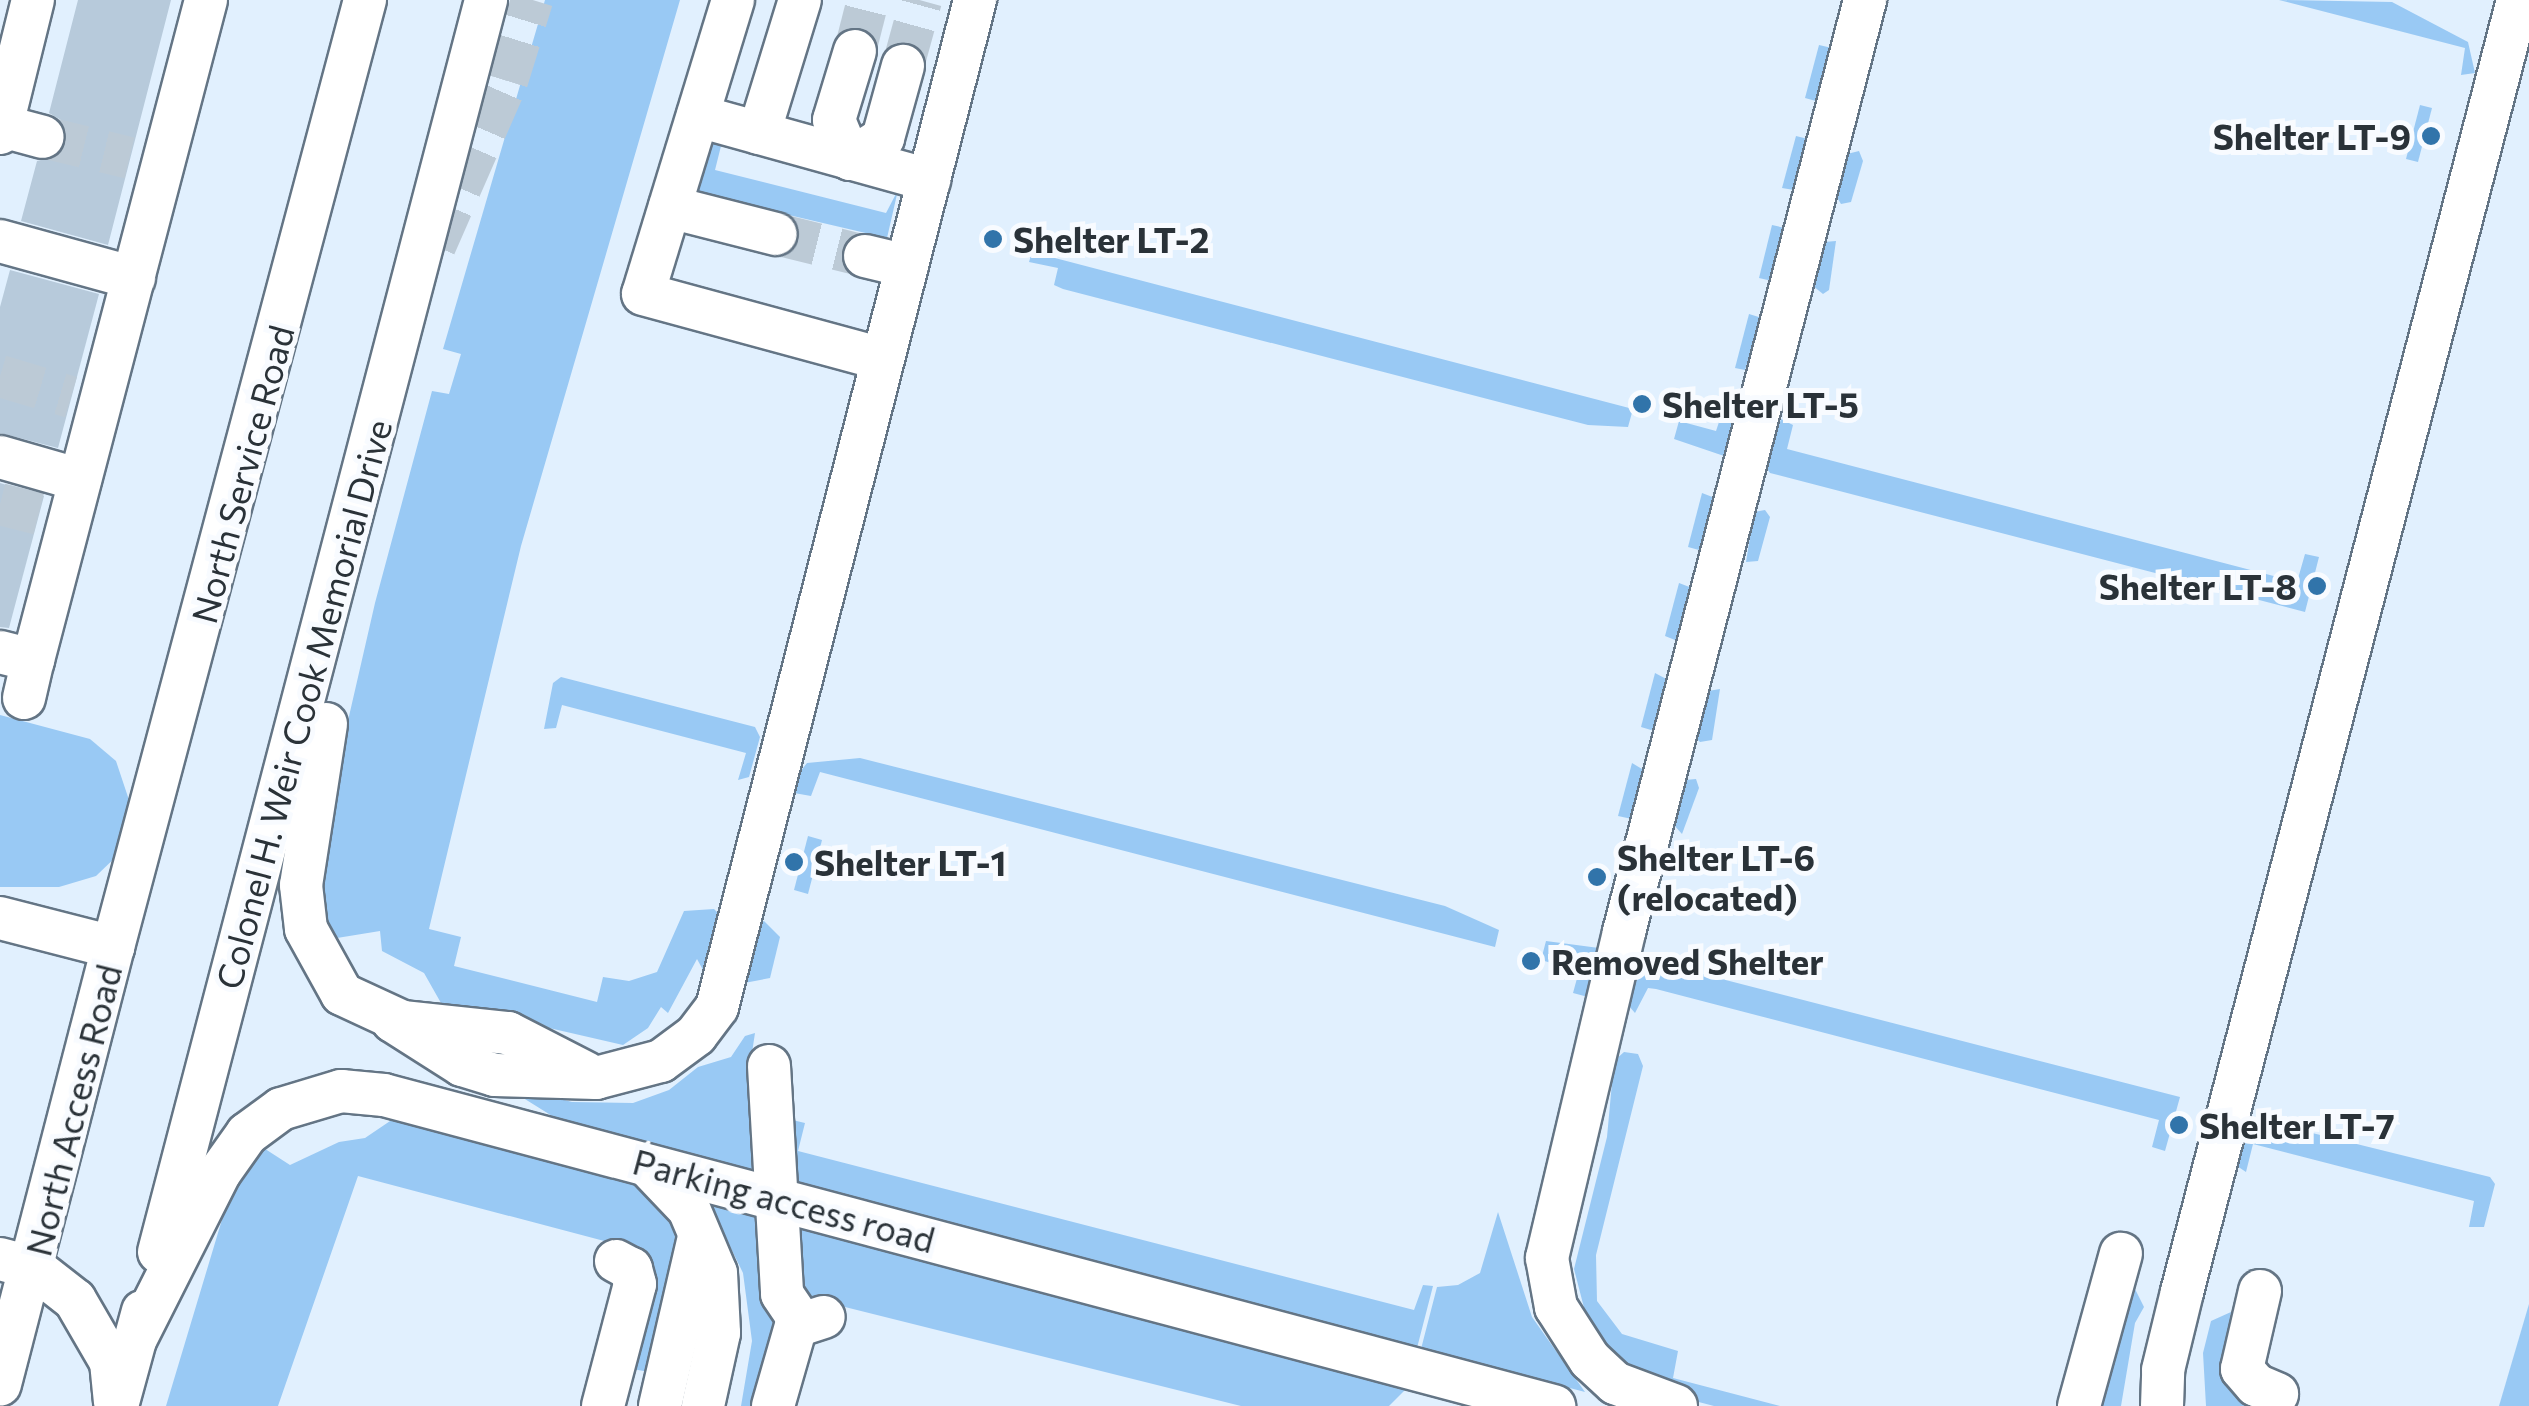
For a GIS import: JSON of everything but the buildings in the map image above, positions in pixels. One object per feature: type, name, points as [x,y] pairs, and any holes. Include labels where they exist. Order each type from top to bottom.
[{"type":"street","points":[[33,0],[1,130],[43,137]]},
{"type":"street","points":[[19,670],[54,518],[80,480],[86,401],[134,278],[146,163],[206,0]]},
{"type":"street","name":"North Service Road","points":[[114,947],[365,0]]},
{"type":"street","name":"Colonel H. Weir Cook Memorial Drive","points":[[116,1406],[486,0]]},
{"type":"street","points":[[733,0],[643,294],[882,359]]},
{"type":"street","points":[[759,133],[800,0]]},
{"type":"street","points":[[374,432],[301,899],[312,945],[332,982],[363,1009],[393,1021],[462,1065],[495,1075],[596,1078],[660,1061],[709,1020],[745,896],[975,0]]},
{"type":"street","points":[[1676,1406],[1614,1383],[1580,1348],[1556,1307],[1587,1162],[1586,1106],[1865,0]]},
{"type":"street","points":[[2162,1406],[2163,1370],[2518,0]]},
{"type":"street","points":[[850,158],[834,120],[879,59]]},
{"type":"street","points":[[698,116],[928,180]]},
{"type":"street","points":[[670,207],[776,234]]},
{"type":"street","points":[[0,242],[134,278]]},
{"type":"street","points":[[866,256],[906,266]]},
{"type":"street","points":[[0,457],[80,480]]},
{"type":"street","name":"North Access Road","points":[[0,918],[114,947],[17,1263],[0,1385]]},
{"type":"street","points":[[769,1066],[782,1294],[813,1320],[773,1406]]},
{"type":"street","name":"Parking access road","points":[[135,1340],[233,1152],[263,1120],[302,1099],[341,1091],[384,1095],[1554,1406]]},
{"type":"street","points":[[647,1164],[678,1191],[724,1275],[733,1308],[735,1365],[725,1406]]},
{"type":"street","points":[[660,1406],[699,1232]]},
{"type":"street","points":[[680,1406],[704,1301],[699,1232]]},
{"type":"street","points":[[699,1232],[716,1273],[719,1307],[703,1406]]},
{"type":"street","points":[[2079,1406],[2121,1254]]},
{"type":"street","points":[[603,1406],[635,1284],[631,1269],[616,1261]]},
{"type":"street","points":[[17,1263],[75,1300],[97,1330],[111,1362],[116,1406]]},
{"type":"street","points":[[2260,1291],[2242,1370],[2256,1386],[2277,1394]]},
{"type":"street","points":[[1416,1406],[1455,1393],[1541,1406]]},
{"type":"shaded area","points":[[545,0],[680,0],[521,546],[429,929],[461,937],[454,966],[597,1002],[603,977],[629,981],[657,972],[684,911],[714,909],[720,915],[708,979],[697,959],[668,1013],[661,1007],[648,1028],[623,1045],[441,1003],[424,973],[382,951],[380,931],[337,938],[322,913],[322,834],[375,603],[432,391],[449,394],[461,354],[443,349]]},
{"type":"shaded area","points":[[2279,0],[2392,2],[2468,42],[2475,73],[2461,75],[2465,48]]},
{"type":"shaded area","points":[[1819,45],[1832,48],[1816,101],[1805,98]]},
{"type":"shaded area","points":[[2420,105],[2432,108],[2418,162],[2406,159]]},
{"type":"shaded area","points":[[1796,136],[1808,139],[1794,190],[1782,188]]},
{"type":"shaded area","points":[[706,141],[721,146],[715,170],[886,213],[898,190],[887,238],[695,193]]},
{"type":"shaded area","points":[[1859,151],[1863,161],[1851,202],[1841,204],[1835,194],[1847,154]]},
{"type":"shaded area","points":[[1772,225],[1785,228],[1772,281],[1759,278]]},
{"type":"shaded area","points":[[1836,241],[1829,290],[1823,294],[1813,286],[1824,242]]},
{"type":"shaded area","points":[[1032,252],[1633,409],[1628,427],[1588,425],[1063,289],[1054,285],[1058,268],[1029,262]]},
{"type":"shaded area","points":[[1749,314],[1762,318],[1745,370],[1735,368]]},
{"type":"shaded area","points":[[1725,404],[1740,410],[1727,457],[1674,439],[1679,421],[1716,431]]},
{"type":"shaded area","points":[[1781,419],[1793,425],[1787,449],[2297,582],[2305,554],[2319,557],[2305,612],[1770,473],[1766,467]]},
{"type":"shaded area","points":[[1702,493],[1715,498],[1699,550],[1688,547]]},
{"type":"shaded area","points":[[1765,510],[1770,517],[1758,561],[1746,562],[1754,512]]},
{"type":"shaded area","points":[[1679,583],[1692,588],[1681,638],[1675,640],[1665,636]]},
{"type":"shaded area","points":[[1655,673],[1670,681],[1659,726],[1651,730],[1641,727]]},
{"type":"shaded area","points":[[561,677],[755,727],[760,737],[749,777],[738,780],[746,753],[562,705],[556,728],[544,729],[553,683]]},
{"type":"shaded area","points":[[1720,689],[1712,740],[1700,742],[1695,737],[1708,691]]},
{"type":"shaded area","points":[[0,715],[90,739],[116,761],[133,812],[121,852],[96,876],[59,887],[0,887]]},
{"type":"shaded area","points":[[860,758],[1445,906],[1499,930],[1495,947],[820,772],[811,796],[794,793],[795,778],[807,763]]},
{"type":"shaded area","points":[[1632,763],[1647,772],[1632,819],[1618,816]]},
{"type":"shaded area","points":[[1696,779],[1699,788],[1682,834],[1673,824],[1685,780]]},
{"type":"shaded area","points":[[808,836],[822,840],[808,894],[794,890]]},
{"type":"shaded area","points":[[764,921],[780,937],[770,978],[739,984],[758,924]]},
{"type":"shaded area","points":[[1546,941],[1599,948],[1588,997],[1573,993],[1579,971],[1541,960]]},
{"type":"shaded area","points":[[1644,959],[2180,1097],[2165,1151],[2152,1147],[2159,1120],[1656,989],[1648,988],[1635,1013],[1628,1005]]},
{"type":"shaded area","points":[[755,1033],[748,1079],[762,1178],[573,1129],[499,1083],[572,1102],[633,1103],[669,1090],[698,1067],[731,1057],[745,1036]]},
{"type":"shaded area","points":[[1624,1052],[1638,1054],[1643,1066],[1596,1255],[1597,1301],[1622,1334],[1678,1351],[1673,1378],[1780,1406],[1714,1406],[1668,1394],[1623,1368],[1589,1327],[1574,1269],[1607,1137],[1614,1061]]},
{"type":"shaded area","points":[[399,1115],[637,1181],[672,1217],[681,1245],[654,1373],[633,1369],[656,1278],[642,1251],[358,1176],[278,1406],[166,1406],[236,1173],[259,1145],[290,1165],[339,1142],[365,1138]]},
{"type":"shaded area","points":[[784,1118],[805,1123],[798,1151],[1414,1310],[1423,1285],[1433,1286],[1417,1348],[783,1183]]},
{"type":"shaded area","points":[[2252,1118],[2490,1177],[2495,1184],[2484,1227],[2469,1227],[2474,1201],[2253,1144],[2246,1172],[2237,1166]]},
{"type":"shaded area","points":[[708,1201],[765,1210],[773,1326],[755,1406],[741,1406],[752,1341],[743,1273]]},
{"type":"shaded area","points":[[1498,1212],[1532,1317],[1585,1392],[1421,1349],[1437,1287],[1458,1285],[1480,1273]]},
{"type":"shaded area","points":[[785,1215],[1411,1384],[1389,1406],[1241,1406],[801,1296]]},
{"type":"shaded area","points":[[2134,1287],[2144,1307],[2135,1323],[2121,1406],[2100,1406]]},
{"type":"shaded area","points":[[2529,1304],[2529,1406],[2499,1406]]},
{"type":"shaded area","points":[[2231,1312],[2224,1372],[2261,1406],[2206,1406],[2203,1353],[2211,1321]]},
{"type":"tunnel","points":[[435,246],[507,81],[532,0]]},
{"type":"tunnel","points":[[855,51],[868,0]]},
{"type":"tunnel","points":[[903,66],[921,0]]},
{"type":"tunnel","points":[[43,137],[130,158]]},
{"type":"tunnel","points":[[776,234],[865,256]]},
{"type":"tunnel","points":[[0,376],[71,397]]},
{"type":"tunnel","points":[[0,504],[39,514]]},
{"type":"place","name":"Shelter LT-9","points":[[2431,136]]},
{"type":"place","name":"Shelter LT-2","points":[[993,239]]},
{"type":"place","name":"Shelter LT-5","points":[[1642,404]]},
{"type":"place","name":"Shelter LT-8","points":[[2317,586]]},
{"type":"place","name":"Shelter LT-1","points":[[794,862]]},
{"type":"place","name":"Shelter LT-6 (relocated)","points":[[1597,877]]},
{"type":"place","name":"Removed Shelter","points":[[1531,961]]},
{"type":"place","name":"Shelter LT-7","points":[[2179,1125]]}]
